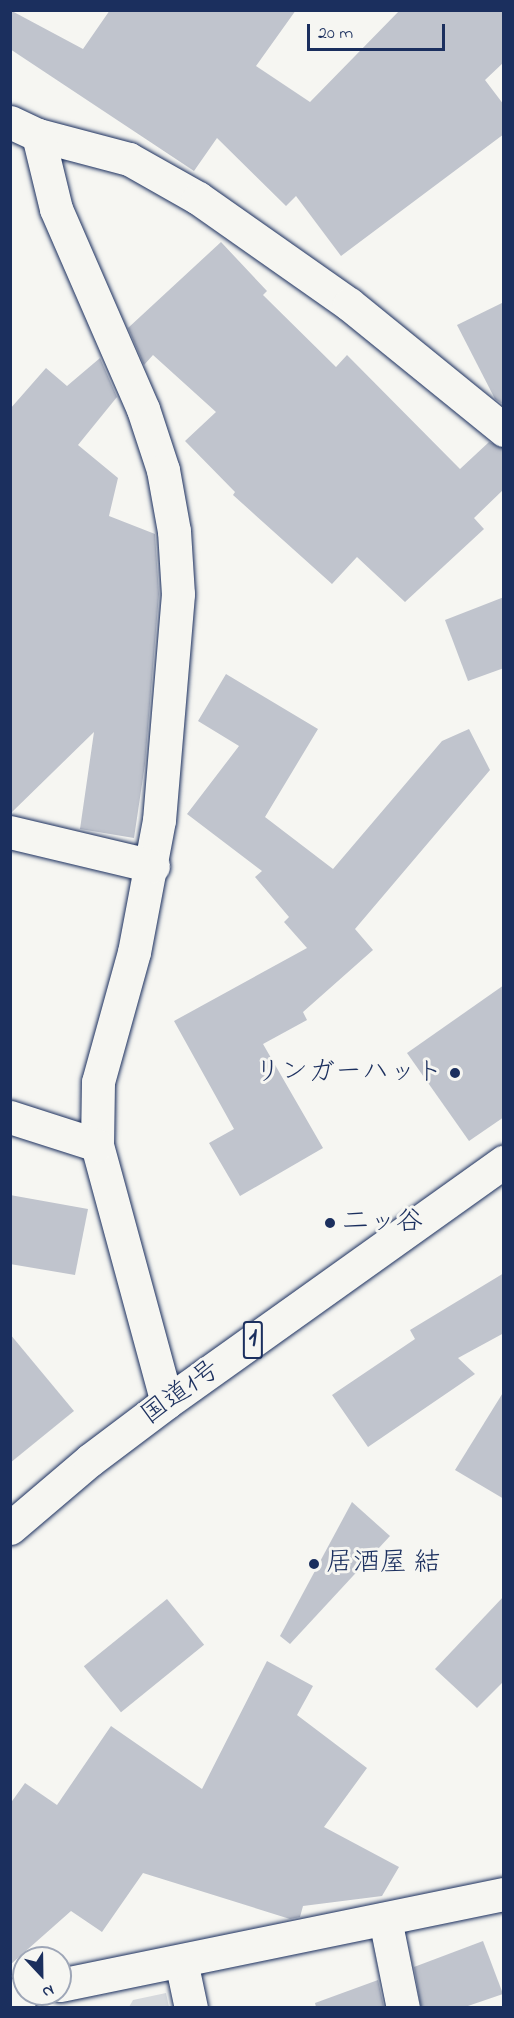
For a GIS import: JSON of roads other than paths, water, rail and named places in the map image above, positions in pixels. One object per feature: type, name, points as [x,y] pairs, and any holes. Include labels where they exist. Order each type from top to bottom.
[{"type":"main road","points":[[24,129],[129,159],[198,198],[349,304],[504,430]]},
{"type":"main road","points":[[24,129],[142,409],[163,470],[174,531],[178,594],[169,730],[153,866],[98,1082],[97,1145],[167,1402]]},
{"type":"main road","points":[[10,832],[153,866]]},
{"type":"main road","points":[[10,1117],[97,1145]]},
{"type":"main road","name":"国道1号","points":[[10,1528],[90,1460],[167,1402],[504,1162]]},
{"type":"main road","points":[[72,1983],[504,1894]]},
{"type":"main road","points":[[385,1919],[403,2007]]},
{"type":"main road","points":[[181,1961],[191,2007]]},
{"type":"place","name":"リンガーハット","points":[[455,1073]]},
{"type":"place","name":"二ッ谷","points":[[330,1223]]},
{"type":"place","name":"居酒屋 結","points":[[314,1564]]}]
